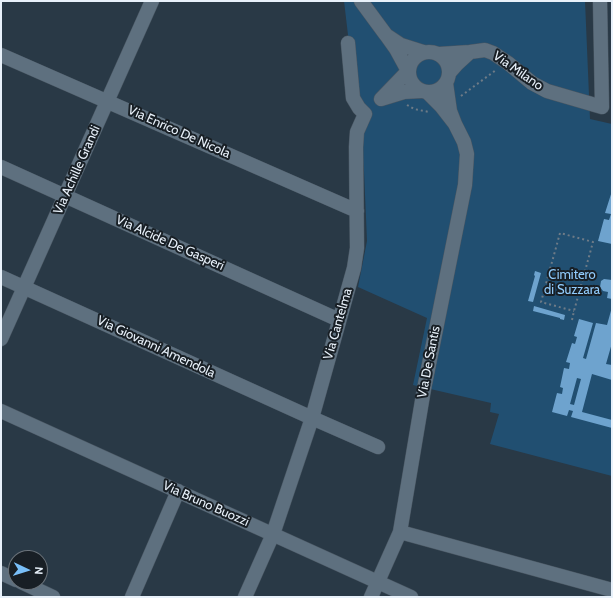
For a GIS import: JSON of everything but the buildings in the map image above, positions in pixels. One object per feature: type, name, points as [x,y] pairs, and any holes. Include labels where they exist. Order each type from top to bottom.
[{"type":"street","name":"Via Achille Grandi","points":[[1,339],[152,1]]},
{"type":"street","points":[[361,1],[396,49],[412,82],[424,91]]},
{"type":"street","name":"Via Milano","points":[[439,54],[485,50],[493,53],[508,63],[532,83],[547,91],[607,108],[600,1]]},
{"type":"street","points":[[386,35],[401,45],[423,52],[439,54],[446,61],[448,67],[446,106]]},
{"type":"street","points":[[348,43],[353,98],[358,108],[364,114],[408,71],[412,60],[423,52]]},
{"type":"street","points":[[381,99],[414,90],[434,92],[439,89],[457,64],[470,52]]},
{"type":"street","name":"Via Enrico De Nicola","points":[[1,55],[108,100],[357,211]]},
{"type":"street","name":"Via De Santis","points":[[371,597],[400,532],[424,389],[465,185],[467,154],[464,142],[446,106],[424,91]]},
{"type":"street","name":"Via Cantelma","points":[[245,597],[273,534],[312,418],[355,261],[357,248],[356,147],[357,132],[364,114]]},
{"type":"street","name":"Via Alcide De Gasperi","points":[[1,167],[339,320]]},
{"type":"street","name":"Via Giovanni Amendola","points":[[1,277],[378,447]]},
{"type":"street","name":"Via Bruno Buozzi","points":[[1,412],[410,597]]},
{"type":"street","points":[[132,597],[178,492]]},
{"type":"street","points":[[400,532],[612,590]]},
{"type":"street","points":[[39,590],[54,597]]},
{"type":"path","points":[[396,94],[404,103],[414,108],[430,112],[437,111],[496,70]]},
{"type":"path","points":[[572,320],[592,242],[560,233],[541,302],[574,311]]},
{"type":"path","points":[[550,269],[583,278]]},
{"type":"green space","name":"Cimitero di Suzzara","points":[[344,1],[585,1],[590,119],[612,124],[612,476],[490,444],[499,414],[490,412],[491,403],[413,385],[427,318],[358,287],[367,241],[364,171]]}]
